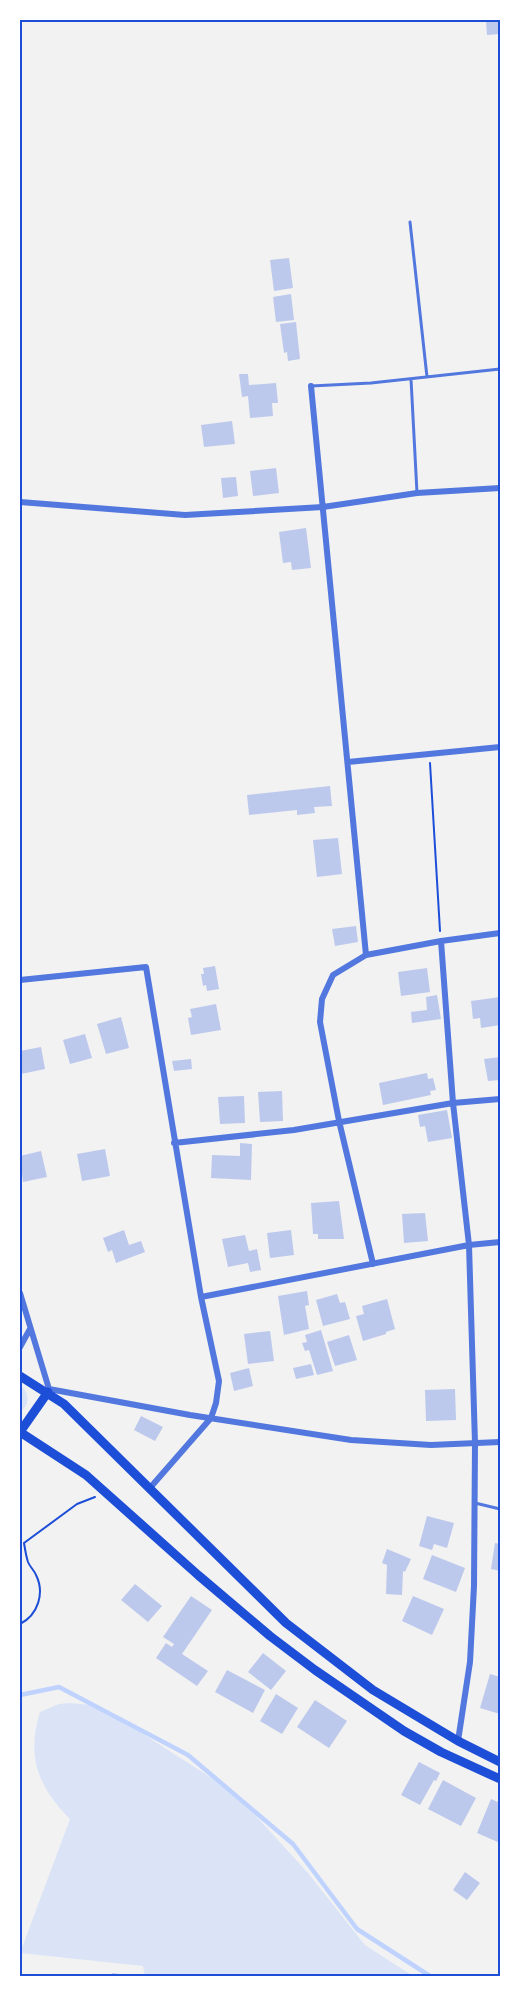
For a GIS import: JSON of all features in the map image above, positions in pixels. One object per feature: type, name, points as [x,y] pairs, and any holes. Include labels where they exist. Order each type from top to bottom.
[{"type":"main road","points":[[20,1376],[48,1390],[64,1404],[286,1623],[373,1690],[458,1740],[501,1762]]},
{"type":"main road","points":[[48,1390],[20,1432],[86,1475],[198,1575],[315,1670],[404,1731],[441,1752],[501,1779]]},
{"type":"street","points":[[311,386],[366,955]]},
{"type":"street","points":[[20,502],[184,515],[323,507],[417,493],[501,488]]},
{"type":"street","points":[[348,762],[501,747]]},
{"type":"street","points":[[373,1264],[339,1121],[320,1022],[322,999],[333,975],[366,955],[501,933]]},
{"type":"street","points":[[441,941],[453,1103],[469,1245],[475,1443],[474,1586],[470,1662],[458,1740]]},
{"type":"street","points":[[20,980],[146,967],[201,1297],[219,1381],[211,1418],[149,1489]]},
{"type":"street","points":[[174,1143],[294,1130],[453,1103],[501,1099]]},
{"type":"street","points":[[201,1297],[469,1245],[501,1242]]},
{"type":"street","points":[[20,1293],[48,1390],[351,1440],[431,1445],[501,1442]]},
{"type":"street","points":[[20,1347],[30,1329]]},
{"type":"lane","points":[[410,222],[427,378]]},
{"type":"lane","points":[[311,386],[427,378],[501,369]]},
{"type":"lane","points":[[411,379],[417,493]]},
{"type":"lane","points":[[473,1503],[501,1509]]},
{"type":"path","points":[[429,754],[441,941]]},
{"type":"path","points":[[20,1624],[37,1608],[40,1593],[37,1576],[28,1562],[24,1543],[77,1504],[106,1493]]},
{"type":"shaded area","points":[[20,1385],[28,1399],[26,1406],[20,1412]]},
{"type":"shaded area","points":[[59,1704],[92,1705],[112,1714],[235,1793],[308,1873],[365,1945],[413,1976],[145,1976],[143,1966],[20,1953],[70,1819],[50,1795],[38,1770],[34,1743],[36,1728],[40,1712]]},
{"type":"building","points":[[486,20],[500,20],[500,34],[487,35]]},
{"type":"building","points":[[289,258],[293,288],[274,291],[270,260]]},
{"type":"building","points":[[291,294],[294,320],[276,322],[273,297]]},
{"type":"building","points":[[296,322],[300,359],[288,361],[287,352],[284,353],[280,324]]},
{"type":"building","points":[[239,374],[248,374],[249,385],[276,383],[278,403],[272,403],[273,416],[250,418],[248,396],[242,397]]},
{"type":"building","points":[[232,421],[235,444],[204,447],[201,425]]},
{"type":"building","points":[[276,468],[279,493],[253,496],[250,471]]},
{"type":"building","points":[[236,477],[238,496],[223,498],[221,478]]},
{"type":"building","points":[[306,528],[311,568],[292,570],[291,562],[283,563],[279,532]]},
{"type":"building","points":[[330,786],[332,806],[314,807],[315,813],[297,815],[297,810],[249,815],[247,795]]},
{"type":"building","points":[[338,838],[342,874],[317,877],[313,840]]},
{"type":"building","points":[[356,926],[358,942],[335,946],[332,929]]},
{"type":"building","points":[[215,966],[219,989],[207,991],[206,985],[203,986],[201,974],[204,974],[203,968]]},
{"type":"building","points":[[427,968],[430,992],[401,996],[398,972]]},
{"type":"building","points":[[437,995],[441,1019],[412,1023],[411,1012],[427,1010],[426,997]]},
{"type":"building","points":[[500,997],[500,1025],[481,1028],[480,1018],[473,1019],[471,1001]]},
{"type":"building","points":[[216,1004],[221,1030],[191,1035],[188,1018],[192,1017],[190,1009]]},
{"type":"building","points":[[121,1017],[129,1048],[106,1054],[97,1024]]},
{"type":"building","points":[[85,1034],[92,1058],[70,1064],[63,1040]]},
{"type":"building","points":[[41,1047],[45,1069],[21,1074],[20,1051]]},
{"type":"building","points":[[500,1057],[500,1080],[488,1081],[484,1059]]},
{"type":"building","points":[[191,1059],[192,1069],[174,1071],[172,1061]]},
{"type":"building","points":[[427,1073],[428,1079],[433,1078],[436,1090],[430,1091],[431,1095],[383,1105],[379,1083]]},
{"type":"building","points":[[282,1091],[283,1121],[260,1122],[258,1092]]},
{"type":"building","points":[[244,1096],[245,1123],[220,1124],[218,1097]]},
{"type":"building","points":[[447,1110],[452,1138],[428,1142],[425,1126],[420,1127],[418,1115]]},
{"type":"building","points":[[240,1143],[252,1144],[251,1180],[211,1178],[212,1155],[240,1156]]},
{"type":"building","points":[[105,1149],[110,1176],[82,1181],[77,1154]]},
{"type":"building","points":[[41,1151],[47,1177],[23,1182],[20,1156]]},
{"type":"building","points":[[339,1201],[344,1239],[318,1239],[318,1234],[313,1234],[311,1203]]},
{"type":"building","points":[[425,1213],[428,1241],[404,1243],[402,1214]]},
{"type":"building","points":[[124,1230],[129,1245],[141,1241],[145,1252],[116,1263],[112,1250],[108,1252],[103,1238]]},
{"type":"building","points":[[291,1230],[294,1255],[270,1258],[267,1233]]},
{"type":"building","points":[[245,1235],[249,1251],[257,1249],[261,1270],[250,1272],[248,1263],[228,1267],[222,1239]]},
{"type":"building","points":[[307,1291],[309,1305],[305,1306],[309,1329],[284,1335],[278,1296]]},
{"type":"building","points":[[337,1294],[340,1303],[345,1302],[350,1319],[323,1326],[316,1300]]},
{"type":"building","points":[[387,1299],[395,1329],[363,1341],[356,1316],[364,1314],[362,1306]]},
{"type":"building","points":[[321,1330],[333,1371],[317,1375],[309,1350],[305,1351],[302,1343],[307,1342],[305,1335]]},
{"type":"building","points":[[270,1331],[274,1361],[248,1364],[244,1334]]},
{"type":"building","points":[[349,1335],[357,1360],[335,1366],[327,1342]]},
{"type":"building","points":[[311,1364],[314,1375],[296,1379],[293,1368]]},
{"type":"building","points":[[249,1368],[253,1386],[234,1391],[230,1373]]},
{"type":"building","points":[[455,1389],[456,1420],[426,1421],[425,1390]]},
{"type":"building","points":[[141,1416],[163,1427],[155,1441],[134,1430]]},
{"type":"building","points":[[427,1516],[454,1523],[447,1548],[434,1544],[432,1550],[419,1546]]},
{"type":"building","points":[[495,1543],[500,1544],[500,1571],[491,1569]]},
{"type":"building","points":[[387,1549],[411,1559],[405,1572],[403,1571],[402,1595],[386,1594],[387,1565],[382,1563]]},
{"type":"building","points":[[432,1555],[465,1568],[456,1592],[423,1579]]},
{"type":"building","points":[[135,1584],[162,1606],[148,1622],[121,1600]]},
{"type":"building","points":[[191,1596],[212,1610],[182,1654],[208,1671],[197,1686],[156,1658],[166,1643],[172,1647],[174,1644],[163,1637]]},
{"type":"building","points":[[413,1596],[444,1609],[432,1635],[402,1621]]},
{"type":"building","points":[[263,1653],[286,1671],[271,1690],[248,1672]]},
{"type":"building","points":[[227,1670],[265,1690],[253,1713],[215,1692]]},
{"type":"building","points":[[490,1674],[500,1677],[500,1714],[480,1708]]},
{"type":"building","points":[[276,1694],[298,1708],[282,1734],[260,1721]]},
{"type":"building","points":[[315,1700],[347,1721],[329,1748],[297,1727]]},
{"type":"building","points":[[419,1762],[440,1773],[420,1805],[401,1795]]},
{"type":"building","points":[[443,1780],[476,1798],[461,1826],[428,1809]]},
{"type":"building","points":[[491,1799],[500,1803],[500,1843],[477,1833]]},
{"type":"building","points":[[465,1872],[480,1883],[467,1900],[453,1890]]},
{"type":"building","points":[[112,1973],[126,1975],[126,1976],[112,1976]]},
{"type":"waterway","points":[[20,1695],[59,1687],[188,1755],[293,1844],[357,1929],[430,1976]]}]
